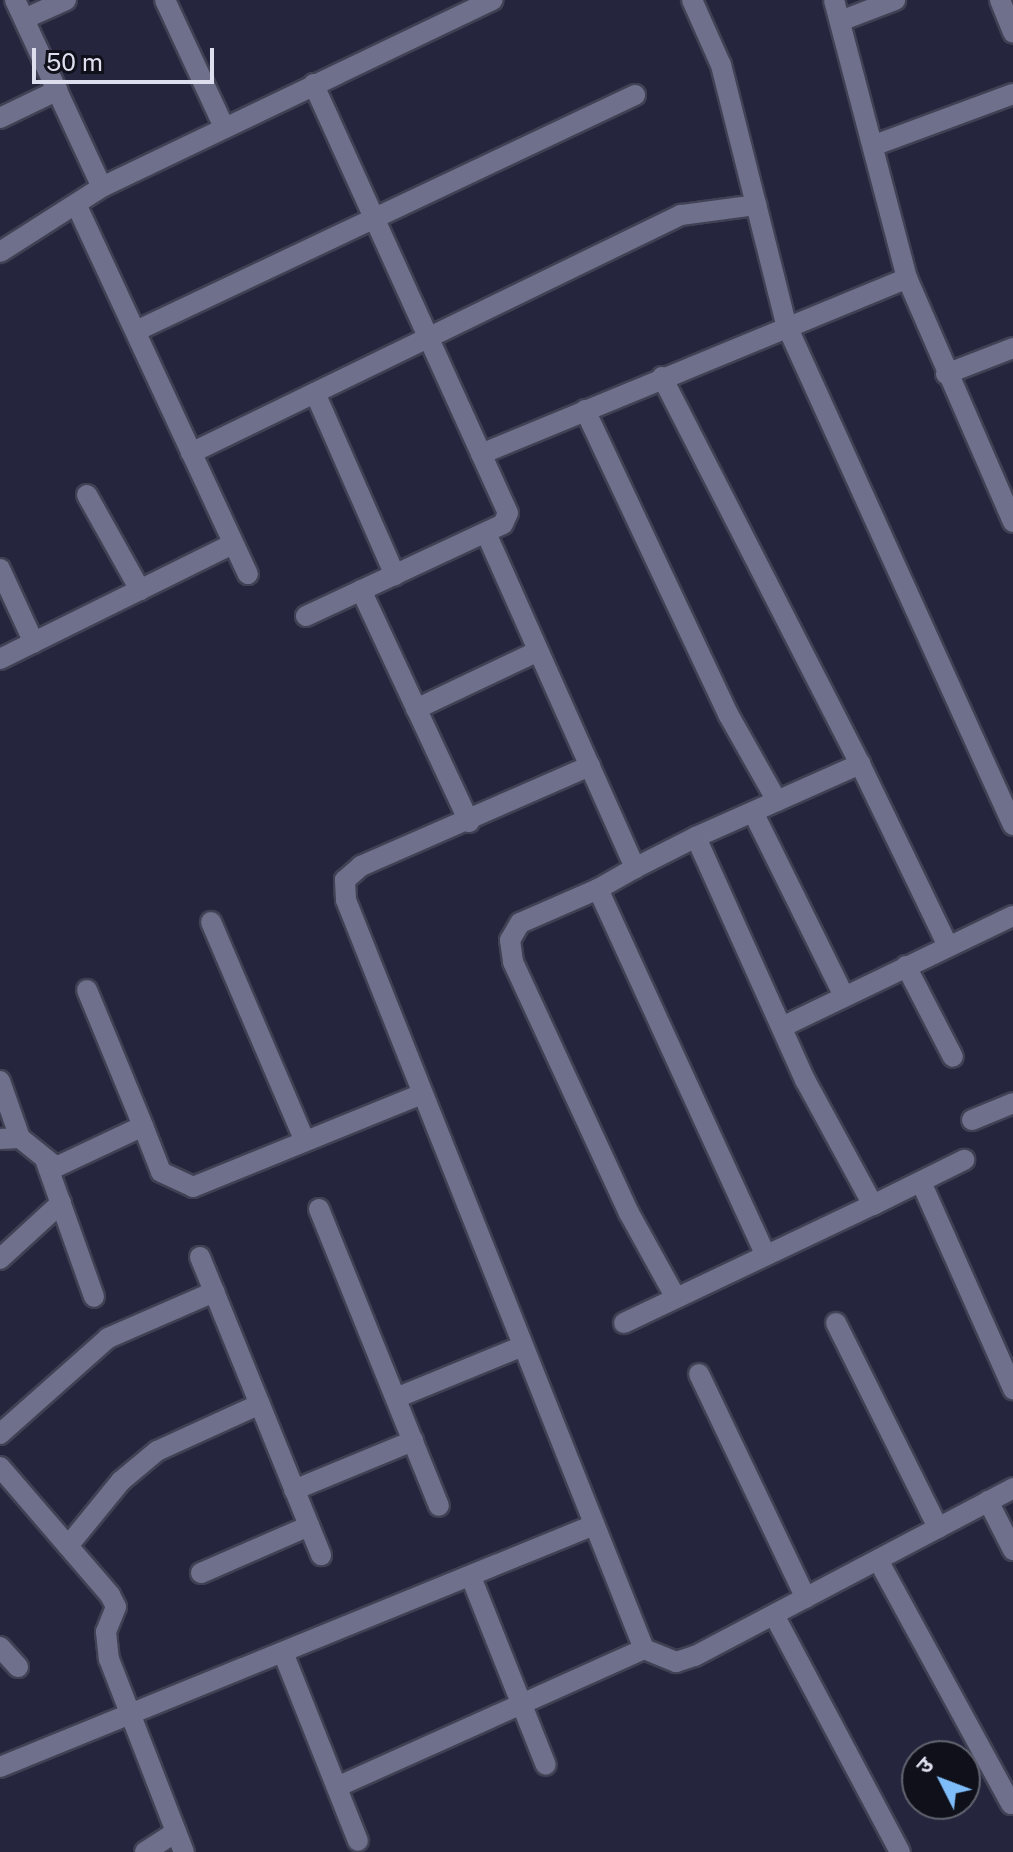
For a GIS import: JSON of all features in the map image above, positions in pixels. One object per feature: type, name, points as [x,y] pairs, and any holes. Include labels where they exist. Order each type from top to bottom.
[{"type":"street","points":[[66,0],[20,9],[102,187]]},
{"type":"street","points":[[165,0],[224,127]]},
{"type":"street","points":[[0,252],[102,187],[493,0]]},
{"type":"street","points":[[692,0],[721,65],[786,324],[1013,825]]},
{"type":"street","points":[[834,0],[843,20],[907,278],[946,374],[1013,522]]},
{"type":"street","points":[[843,20],[895,0]]},
{"type":"street","points":[[1000,0],[1013,33]]},
{"type":"street","points":[[306,616],[486,533],[503,524],[508,513],[313,84]]},
{"type":"street","points":[[0,118],[58,90]]},
{"type":"street","points":[[875,145],[1013,94]]},
{"type":"street","points":[[136,331],[635,95]]},
{"type":"street","points":[[76,204],[248,574]]},
{"type":"street","points":[[191,453],[681,215],[756,205]]},
{"type":"street","points":[[481,454],[786,324],[907,278]]},
{"type":"street","points":[[946,374],[1013,348]]},
{"type":"street","points":[[662,377],[860,764],[948,946]]},
{"type":"street","points":[[315,393],[395,575]]},
{"type":"street","points":[[585,410],[728,714],[777,801]]},
{"type":"street","points":[[87,495],[140,590]]},
{"type":"street","points":[[486,533],[635,868]]},
{"type":"street","points":[[0,659],[233,544]]},
{"type":"street","points":[[0,569],[34,643]]},
{"type":"street","points":[[361,590],[469,822]]},
{"type":"street","points":[[416,709],[538,651]]},
{"type":"street","points":[[676,1298],[629,1213],[513,962],[510,940],[520,923],[598,889],[696,837],[860,764]]},
{"type":"street","points":[[590,766],[469,822],[361,866],[345,880],[346,900],[644,1649],[676,1662],[774,1615],[1013,1488]]},
{"type":"street","points":[[753,812],[844,996]]},
{"type":"street","points":[[696,837],[782,1027],[873,1205]]},
{"type":"street","points":[[598,889],[765,1254]]},
{"type":"street","points":[[782,1027],[1013,916]]},
{"type":"street","points":[[211,922],[305,1141]]},
{"type":"street","points":[[906,966],[953,1057]]},
{"type":"street","points":[[87,990],[161,1172],[193,1187],[422,1094]]},
{"type":"street","points":[[0,1081],[10,1138],[46,1162],[69,1166],[143,1126]]},
{"type":"street","points":[[972,1120],[1013,1103]]},
{"type":"street","points":[[624,1323],[964,1160]]},
{"type":"street","points":[[46,1162],[94,1297]]},
{"type":"street","points":[[921,1182],[1013,1389]]},
{"type":"street","points":[[0,1259],[61,1203]]},
{"type":"street","points":[[319,1209],[439,1506]]},
{"type":"street","points":[[200,1257],[321,1555]]},
{"type":"street","points":[[0,1434],[108,1338],[214,1292]]},
{"type":"street","points":[[836,1323],[938,1528]]},
{"type":"street","points":[[396,1398],[523,1346]]},
{"type":"street","points":[[699,1374],[806,1598]]},
{"type":"street","points":[[68,1546],[121,1481],[157,1451],[260,1404]]},
{"type":"street","points":[[294,1490],[413,1441]]},
{"type":"street","points":[[0,1467],[116,1607],[106,1632],[109,1659],[184,1852]]},
{"type":"street","points":[[988,1501],[1013,1550]]},
{"type":"street","points":[[0,1767],[132,1717],[594,1525]]},
{"type":"street","points":[[201,1573],[309,1526]]},
{"type":"street","points":[[878,1560],[1011,1804]]},
{"type":"street","points":[[471,1577],[519,1705],[546,1765]]},
{"type":"street","points":[[774,1615],[900,1852]]},
{"type":"street","points":[[0,1647],[18,1667]]},
{"type":"street","points":[[339,1786],[644,1649]]},
{"type":"street","points":[[284,1655],[339,1786],[358,1841]]},
{"type":"street","points":[[145,1852],[176,1832]]}]
